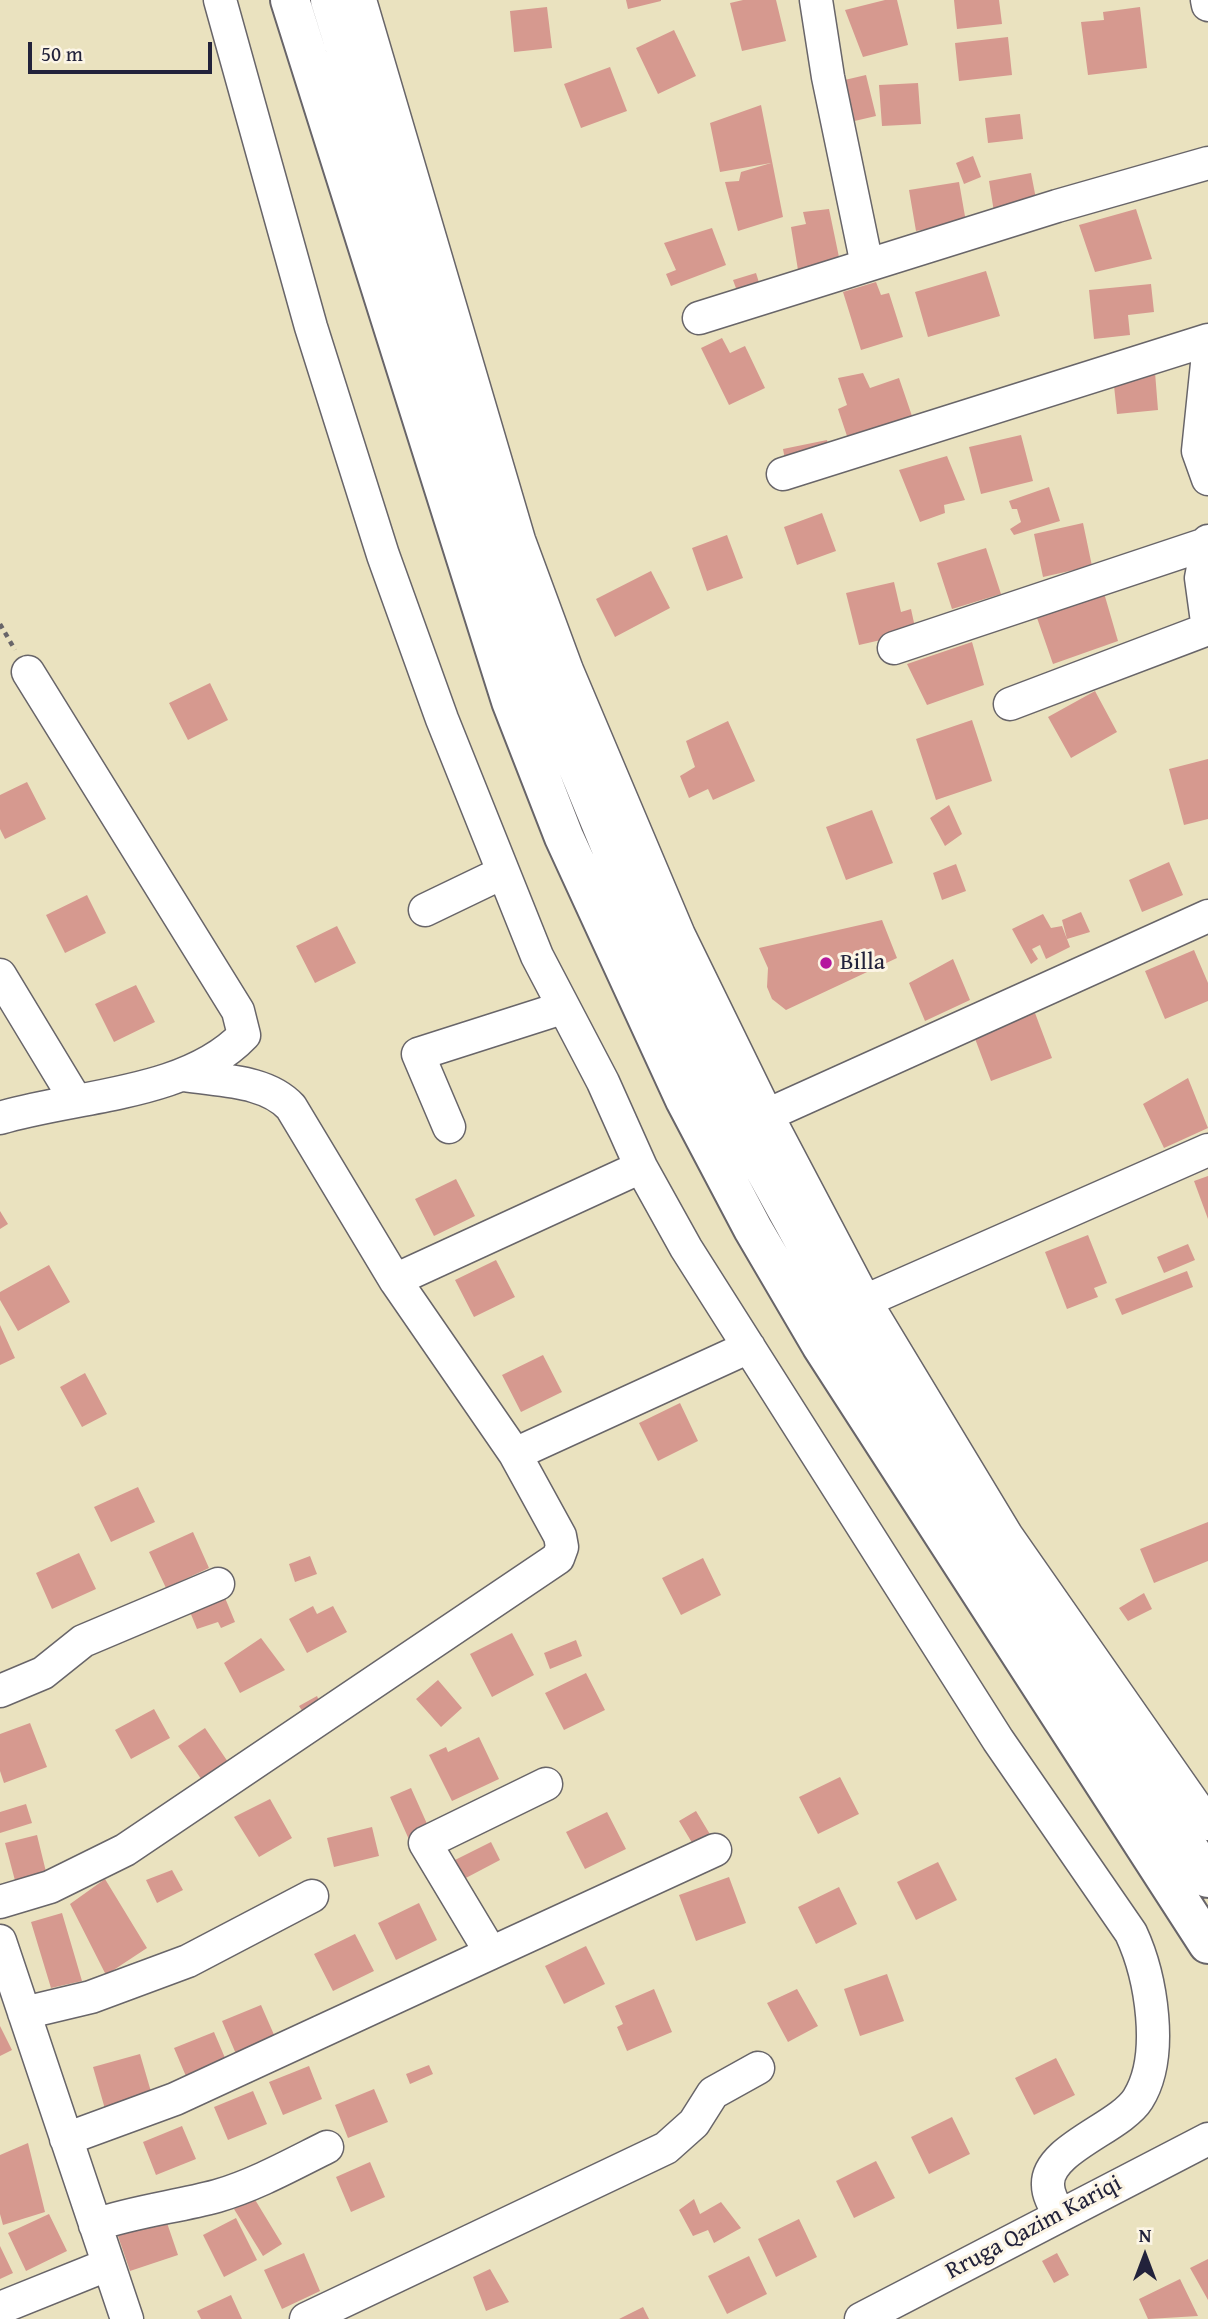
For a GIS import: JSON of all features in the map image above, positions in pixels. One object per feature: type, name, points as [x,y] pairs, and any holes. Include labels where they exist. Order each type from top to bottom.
[{"type":"highway","points":[[290,0],[511,701],[565,837],[679,1088],[753,1228],[821,1345],[1208,1944]]},
{"type":"highway","points":[[330,0],[545,688],[655,955],[718,1085],[852,1328],[1208,1878]]},
{"type":"street","points":[[220,0],[311,327],[383,555],[502,873],[562,1008],[603,1082],[641,1167],[685,1248],[998,1740],[1131,1933],[1145,1966],[1152,2005],[1149,2064],[1143,2088],[1128,2111],[1069,2151],[1050,2171],[1049,2192],[1070,2208]]},
{"type":"street","points":[[360,0],[519,540],[572,681],[653,874],[767,1115],[865,1301],[1007,1536],[1208,1824]]},
{"type":"street","points":[[816,0],[828,77],[867,265]]},
{"type":"street","points":[[699,318],[1057,206],[1208,163]]},
{"type":"street","points":[[783,474],[1208,341]]},
{"type":"street","points":[[1208,354],[1198,451],[1208,479]]},
{"type":"street","points":[[894,648],[1207,543],[1201,578],[1208,629],[1010,704]]},
{"type":"street","points":[[0,1118],[184,1075],[224,1054],[244,1035],[244,1025],[28,673]]},
{"type":"street","points":[[425,910],[502,873]]},
{"type":"street","points":[[767,1115],[1208,916]]},
{"type":"street","points":[[0,975],[75,1099]]},
{"type":"street","points":[[449,1128],[418,1055],[562,1008]]},
{"type":"street","points":[[0,1902],[50,1886],[125,1850],[558,1558],[562,1547],[560,1536],[515,1454],[395,1280],[291,1107],[278,1093],[184,1075]]},
{"type":"street","points":[[865,1301],[1208,1150]]},
{"type":"street","points":[[395,1280],[641,1167]]},
{"type":"street","points":[[515,1454],[749,1347]]},
{"type":"street","points":[[0,1690],[43,1672],[83,1641],[218,1584]]},
{"type":"street","points":[[491,1953],[425,1843],[546,1784]]},
{"type":"street","points":[[66,2138],[175,2099],[715,1850]]},
{"type":"street","points":[[13,1997],[91,1997],[188,1961],[312,1896]]},
{"type":"street","points":[[0,1941],[13,1997],[66,2138],[127,2319]]},
{"type":"street","points":[[306,2319],[666,2148],[694,2123],[713,2093],[758,2068]]},
{"type":"street","name":"Rruga Qazim Kariqi","points":[[861,2319],[1070,2208],[1208,2139]]},
{"type":"street","points":[[95,2225],[128,2214],[248,2186],[327,2147]]},
{"type":"street","points":[[0,2308],[107,2265]]},
{"type":"building","points":[[626,0],[661,0],[661,1],[628,9]]},
{"type":"building","points":[[743,0],[776,0],[786,41],[742,51],[730,3]]},
{"type":"building","points":[[885,0],[897,0],[908,45],[863,57],[845,10]]},
{"type":"building","points":[[954,0],[999,0],[1002,24],[957,29]]},
{"type":"building","points":[[547,7],[552,48],[514,52],[510,11]]},
{"type":"building","points":[[1140,7],[1147,68],[1088,75],[1081,22],[1104,20],[1103,12]]},
{"type":"building","points":[[674,30],[696,76],[658,94],[636,48]]},
{"type":"building","points":[[1008,37],[1012,75],[959,81],[955,43]]},
{"type":"building","points":[[610,67],[627,111],[581,128],[564,84]]},
{"type":"building","points":[[866,75],[876,116],[846,123],[836,82]]},
{"type":"building","points":[[918,83],[921,124],[882,126],[879,85]]},
{"type":"building","points":[[761,105],[783,217],[738,231],[725,182],[739,181],[741,172],[771,163],[720,172],[710,123]]},
{"type":"building","points":[[1020,114],[1023,139],[988,143],[985,118]]},
{"type":"building","points":[[973,156],[981,177],[964,184],[956,163]]},
{"type":"building","points":[[1031,173],[1037,204],[994,212],[989,181]]},
{"type":"building","points":[[959,182],[966,222],[916,231],[909,190]]},
{"type":"building","points":[[829,209],[840,262],[798,270],[791,227],[806,224],[803,212]]},
{"type":"building","points":[[1136,209],[1152,259],[1095,272],[1079,225]]},
{"type":"building","points":[[712,228],[726,265],[671,286],[666,274],[676,270],[664,243]]},
{"type":"building","points":[[986,271],[1000,316],[928,337],[915,292]]},
{"type":"building","points":[[756,273],[763,295],[741,302],[733,280]]},
{"type":"building","points":[[876,282],[881,295],[889,293],[903,337],[861,350],[843,292]]},
{"type":"building","points":[[1151,284],[1154,312],[1128,315],[1130,335],[1094,339],[1089,290]]},
{"type":"building","points":[[722,338],[730,353],[745,346],[765,388],[729,405],[701,348]]},
{"type":"building","points":[[1155,372],[1158,410],[1117,414],[1113,376]]},
{"type":"building","points":[[863,373],[870,388],[899,378],[912,416],[847,436],[838,409],[847,405],[838,378]]},
{"type":"building","points":[[1021,435],[1033,481],[981,494],[969,447]]},
{"type":"building","points":[[827,440],[830,456],[786,465],[783,449]]},
{"type":"building","points":[[947,456],[965,500],[944,505],[945,513],[920,522],[899,470]]},
{"type":"building","points":[[1049,487],[1060,521],[1014,535],[1010,529],[1021,522],[1017,509],[1012,509],[1009,501]]},
{"type":"building","points":[[822,513],[836,551],[797,565],[784,527]]},
{"type":"building","points":[[1083,523],[1092,566],[1043,577],[1034,534]]},
{"type":"building","points":[[727,535],[743,578],[707,591],[692,548]]},
{"type":"building","points":[[986,548],[1001,594],[952,609],[937,563]]},
{"type":"building","points":[[651,571],[670,608],[615,637],[596,599]]},
{"type":"building","points":[[894,582],[901,612],[911,609],[916,632],[859,645],[846,593]]},
{"type":"building","points":[[1104,593],[1118,641],[1053,664],[1036,615]]},
{"type":"building","points":[[972,642],[984,685],[927,705],[907,664]]},
{"type":"building","points":[[210,683],[228,720],[188,740],[169,703]]},
{"type":"building","points":[[1095,691],[1117,732],[1071,758],[1048,717]]},
{"type":"building","points":[[972,720],[992,781],[936,800],[916,739]]},
{"type":"building","points":[[728,721],[755,781],[713,800],[708,789],[689,798],[680,776],[695,767],[686,741]]},
{"type":"building","points":[[1208,759],[1208,819],[1184,825],[1169,769]]},
{"type":"building","points":[[27,782],[46,819],[5,839],[0,829],[0,795]]},
{"type":"building","points":[[949,805],[962,834],[945,846],[930,818]]},
{"type":"building","points":[[872,810],[893,863],[846,880],[826,827]]},
{"type":"building","points":[[1169,862],[1183,895],[1142,912],[1129,880]]},
{"type":"building","points":[[956,864],[966,891],[942,900],[933,873]]},
{"type":"building","points":[[87,895],[106,933],[65,953],[46,915]]},
{"type":"building","points":[[1081,912],[1090,932],[1067,939],[1062,920]]},
{"type":"building","points":[[1043,914],[1051,928],[1062,926],[1070,947],[1046,959],[1040,945],[1032,949],[1038,959],[1031,964],[1012,929]]},
{"type":"building","name":"Billa","points":[[882,920],[897,958],[786,1010],[772,999],[767,987],[768,968],[759,948]]},
{"type":"building","points":[[337,926],[356,963],[315,983],[296,946]]},
{"type":"building","points":[[1194,950],[1208,983],[1208,1001],[1165,1019],[1145,971]]},
{"type":"building","points":[[953,959],[970,1000],[925,1021],[909,983]]},
{"type":"building","points":[[136,985],[155,1022],[114,1042],[95,1004]]},
{"type":"building","points":[[1035,1013],[1052,1058],[991,1081],[974,1036]]},
{"type":"building","points":[[1188,1078],[1208,1128],[1164,1148],[1143,1104]]},
{"type":"building","points":[[1208,1176],[1208,1219],[1194,1181]]},
{"type":"building","points":[[456,1179],[475,1216],[434,1236],[415,1199]]},
{"type":"building","points":[[0,1211],[8,1224],[0,1229]]},
{"type":"building","points":[[1088,1235],[1107,1283],[1094,1288],[1098,1297],[1067,1309],[1045,1252]]},
{"type":"building","points":[[1188,1244],[1195,1260],[1164,1273],[1157,1257]]},
{"type":"building","points":[[496,1260],[515,1297],[474,1317],[455,1280]]},
{"type":"building","points":[[49,1265],[70,1302],[18,1331],[0,1300],[0,1292]]},
{"type":"building","points":[[1187,1271],[1193,1287],[1122,1315],[1115,1299]]},
{"type":"building","points":[[0,1325],[15,1358],[0,1365]]},
{"type":"building","points":[[543,1355],[562,1392],[521,1412],[502,1375]]},
{"type":"building","points":[[85,1373],[107,1414],[82,1427],[60,1387]]},
{"type":"building","points":[[680,1403],[698,1441],[658,1461],[639,1423]]},
{"type":"building","points":[[138,1487],[155,1522],[111,1542],[94,1507]]},
{"type":"building","points":[[1208,1522],[1208,1561],[1154,1583],[1140,1549]]},
{"type":"building","points":[[193,1532],[209,1568],[166,1588],[149,1552]]},
{"type":"building","points":[[79,1553],[96,1589],[52,1609],[36,1573]]},
{"type":"building","points":[[310,1556],[317,1574],[295,1582],[289,1564]]},
{"type":"building","points":[[703,1558],[721,1595],[681,1615],[662,1578]]},
{"type":"building","points":[[223,1593],[235,1622],[221,1628],[218,1622],[197,1629],[188,1607]]},
{"type":"building","points":[[1144,1593],[1152,1609],[1128,1621],[1119,1608]]},
{"type":"building","points":[[313,1606],[317,1614],[333,1606],[347,1632],[307,1653],[289,1619]]},
{"type":"building","points":[[512,1633],[534,1675],[492,1697],[470,1654]]},
{"type":"building","points":[[261,1638],[285,1670],[240,1693],[224,1663]]},
{"type":"building","points":[[576,1640],[582,1656],[550,1669],[544,1653]]},
{"type":"building","points":[[586,1673],[605,1710],[564,1730],[545,1693]]},
{"type":"building","points":[[438,1680],[462,1708],[441,1727],[416,1699]]},
{"type":"building","points":[[317,1696],[323,1710],[307,1718],[299,1706]]},
{"type":"building","points":[[154,1709],[170,1738],[131,1759],[115,1730]]},
{"type":"building","points":[[30,1723],[47,1767],[4,1783],[0,1771],[0,1734]]},
{"type":"building","points":[[205,1728],[230,1765],[204,1783],[178,1746]]},
{"type":"building","points":[[479,1737],[499,1779],[452,1801],[429,1755],[446,1747],[448,1752]]},
{"type":"building","points":[[840,1777],[859,1814],[818,1834],[799,1797]]},
{"type":"building","points":[[411,1788],[432,1835],[411,1844],[390,1797]]},
{"type":"building","points":[[270,1799],[292,1838],[259,1857],[234,1817]]},
{"type":"building","points":[[26,1804],[32,1823],[0,1833],[0,1812]]},
{"type":"building","points":[[696,1811],[711,1836],[694,1846],[679,1821]]},
{"type":"building","points":[[607,1812],[626,1849],[585,1869],[566,1832]]},
{"type":"building","points":[[372,1827],[379,1856],[334,1867],[327,1838]]},
{"type":"building","points":[[37,1835],[48,1880],[17,1888],[5,1843]]},
{"type":"building","points":[[491,1842],[500,1860],[462,1880],[453,1861]]},
{"type":"building","points":[[938,1862],[957,1900],[916,1920],[897,1882]]},
{"type":"building","points":[[172,1870],[183,1890],[157,1903],[146,1880]]},
{"type":"building","points":[[729,1877],[746,1923],[696,1941],[679,1895]]},
{"type":"building","points":[[105,1879],[147,1948],[106,1975],[70,1904]]},
{"type":"building","points":[[839,1887],[857,1924],[816,1944],[798,1907]]},
{"type":"building","points":[[419,1903],[437,1940],[396,1960],[378,1923]]},
{"type":"building","points":[[62,1913],[82,1981],[51,1988],[31,1922]]},
{"type":"building","points":[[355,1934],[374,1971],[333,1991],[314,1954]]},
{"type":"building","points":[[586,1946],[605,1984],[564,2004],[545,1966]]},
{"type":"building","points":[[887,1974],[904,2021],[860,2036],[844,1989]]},
{"type":"building","points":[[654,1989],[672,2032],[627,2051],[617,2027],[623,2024],[615,2006]]},
{"type":"building","points":[[797,1989],[818,2026],[788,2042],[767,2003]]},
{"type":"building","points":[[261,2005],[275,2037],[236,2054],[222,2021]]},
{"type":"building","points":[[0,2026],[12,2050],[0,2056]]},
{"type":"building","points":[[214,2032],[228,2065],[188,2081],[174,2048]]},
{"type":"building","points":[[140,2054],[154,2102],[107,2116],[93,2067]]},
{"type":"building","points":[[1056,2058],[1075,2095],[1034,2115],[1015,2078]]},
{"type":"building","points":[[429,2065],[433,2074],[410,2084],[406,2074]]},
{"type":"building","points":[[309,2066],[322,2099],[283,2115],[269,2082]]},
{"type":"building","points":[[374,2089],[388,2122],[348,2138],[335,2105]]},
{"type":"building","points":[[253,2091],[267,2124],[228,2140],[214,2107]]},
{"type":"building","points":[[952,2117],[970,2154],[929,2174],[911,2137]]},
{"type":"building","points":[[182,2126],[196,2159],[156,2175],[143,2142]]},
{"type":"building","points":[[28,2143],[45,2212],[3,2225],[0,2214],[0,2155]]},
{"type":"building","points":[[876,2161],[895,2198],[854,2218],[836,2181]]},
{"type":"building","points":[[370,2162],[385,2197],[351,2212],[336,2177]]},
{"type":"building","points":[[254,2198],[282,2244],[263,2256],[234,2209]]},
{"type":"building","points":[[694,2199],[700,2214],[721,2202],[741,2228],[714,2243],[708,2230],[693,2236],[679,2210]]},
{"type":"building","points":[[49,2214],[67,2251],[26,2271],[8,2233]]},
{"type":"building","points":[[236,2218],[257,2260],[224,2277],[203,2235]]},
{"type":"building","points":[[799,2219],[817,2257],[776,2277],[758,2239]]},
{"type":"building","points":[[166,2220],[178,2255],[130,2271],[118,2236]]},
{"type":"building","points":[[0,2246],[13,2273],[0,2279]]},
{"type":"building","points":[[304,2253],[320,2291],[282,2309],[264,2270]]},
{"type":"building","points":[[1057,2253],[1069,2275],[1054,2283],[1042,2261]]},
{"type":"building","points":[[749,2256],[767,2294],[727,2314],[708,2276]]},
{"type":"building","points":[[1208,2259],[1208,2300],[1190,2268]]},
{"type":"building","points":[[490,2269],[509,2302],[486,2311],[473,2277]]},
{"type":"building","points":[[1180,2279],[1198,2316],[1148,2319],[1139,2299]]},
{"type":"building","points":[[231,2295],[242,2319],[201,2319],[197,2311]]},
{"type":"building","points":[[643,2307],[649,2319],[619,2319]]},
{"type":"place","name":"Billa","points":[[826,963]]}]
